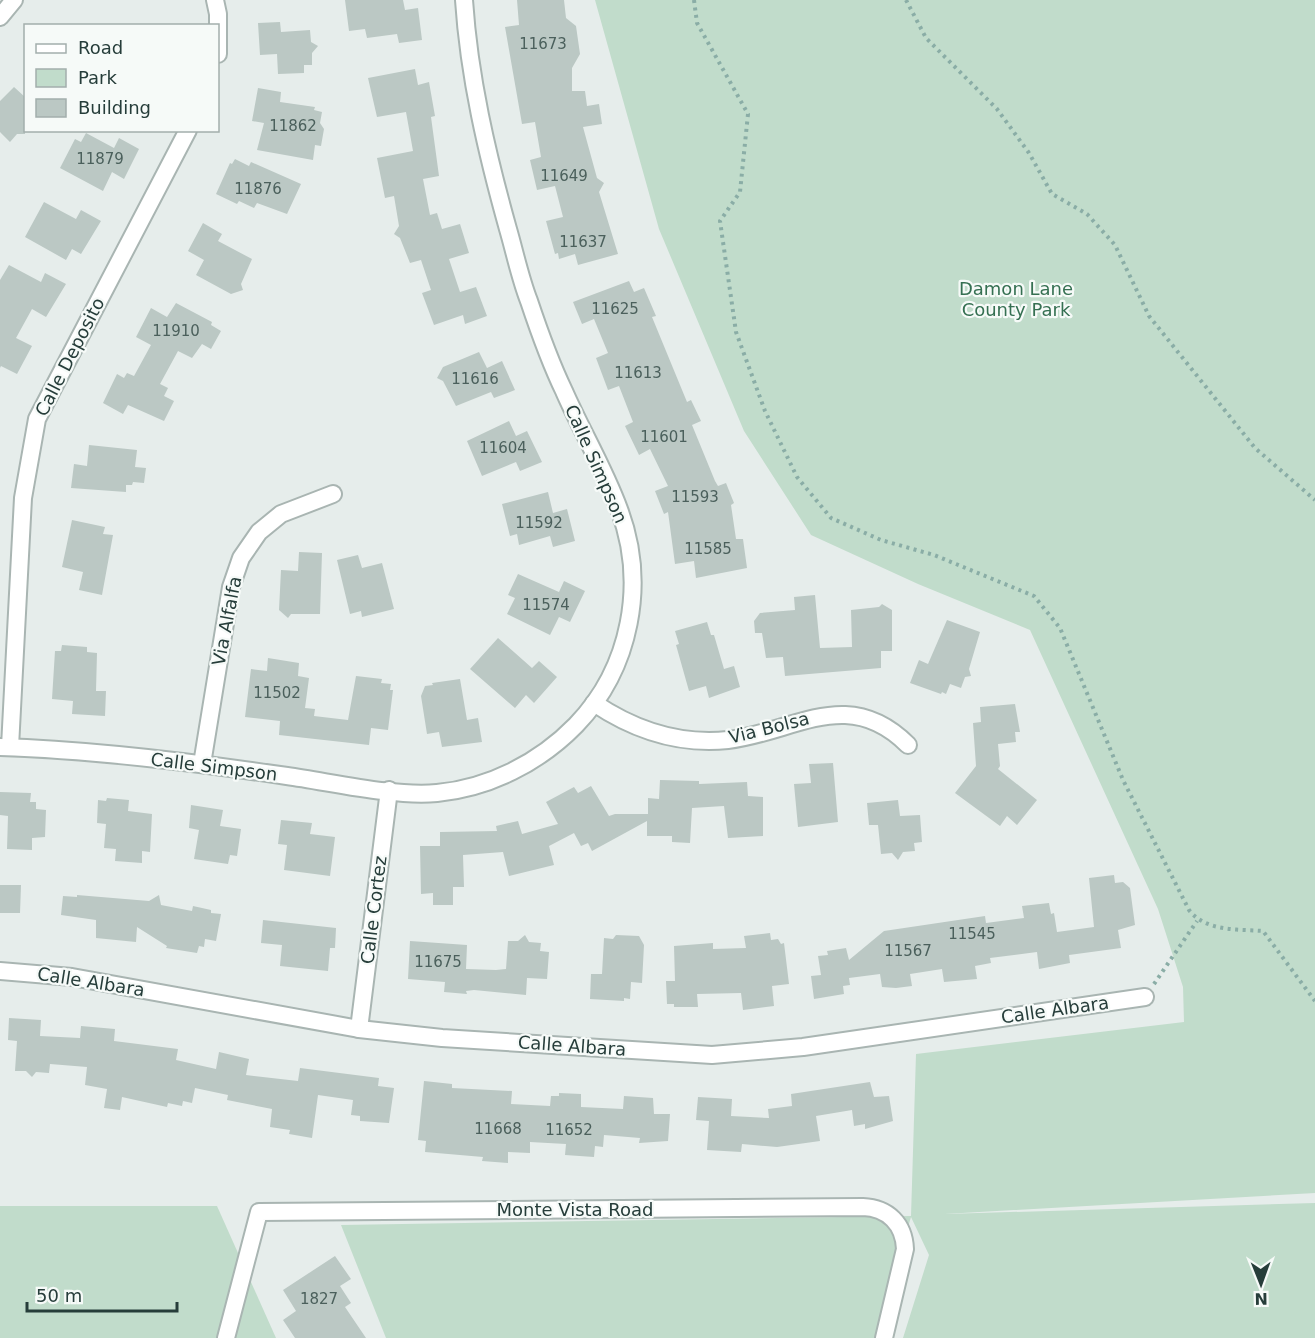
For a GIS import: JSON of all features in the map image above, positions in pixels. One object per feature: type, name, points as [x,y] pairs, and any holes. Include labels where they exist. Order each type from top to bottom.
[{"type":"street","points":[[0,16],[14,0]]},
{"type":"street","points":[[215,0],[218,24]]},
{"type":"street","name":"Calle Simpson","points":[[5,747],[202,764],[433,794],[479,785],[521,767],[555,744],[594,703],[619,661],[626,640],[633,596],[630,551],[619,509],[562,388],[528,299],[494,180],[465,26],[464,0]]},
{"type":"street","name":"Calle Deposito","points":[[5,747],[23,498],[37,419],[187,132]]},
{"type":"street","name":"Via Alfalfa","points":[[202,764],[231,587],[241,558],[259,532],[281,514],[333,494]]},
{"type":"street","name":"Via Bolsa","points":[[594,703],[629,724],[667,737],[687,740],[707,741],[748,736],[835,714],[864,717],[878,722],[908,744]]},
{"type":"street","name":"Calle Cortez","points":[[360,1029],[389,790]]},
{"type":"street","name":"Calle Albara","points":[[0,971],[72,977],[360,1029],[442,1038],[712,1056],[803,1047],[1145,997]]},
{"type":"street","name":"Monte Vista Road","points":[[226,1338],[259,1212],[873,1207],[890,1215],[902,1229],[905,1239],[905,1249],[884,1338]]},
{"type":"path","points":[[694,0],[697,23],[747,114],[746,152],[741,192],[720,221],[736,332],[765,411],[797,477],[831,518],[880,540],[934,555],[1034,596],[1060,628],[1142,820],[1197,920],[1212,926],[1263,931],[1315,1001]]},
{"type":"path","points":[[906,0],[926,38],[997,109],[1029,153],[1052,194],[1087,214],[1115,244],[1149,316],[1255,448],[1315,500]]},
{"type":"path","points":[[1145,997],[1197,920]]},
{"type":"green space","name":"Damon Lane County Park","points":[[595,0],[1315,0],[1315,1193],[945,1214],[1315,1203],[1315,1338],[903,1338],[929,1255],[911,1217],[875,1338],[386,1338],[341,1225],[911,1216],[916,1054],[1184,1022],[1183,987],[1158,909],[1030,630],[918,584],[811,535],[744,431],[659,229]]},
{"type":"green space","points":[[0,1206],[217,1206],[276,1338],[0,1338]]},
{"type":"building","points":[[345,0],[403,0],[405,10],[418,8],[422,40],[399,43],[397,34],[367,38],[365,29],[349,31]]},
{"type":"building","points":[[517,0],[564,0],[566,18],[576,26],[580,54],[572,68],[572,91],[585,91],[587,106],[599,104],[602,124],[583,127],[597,178],[604,183],[599,192],[618,254],[578,265],[575,254],[559,259],[558,253],[555,254],[546,221],[563,217],[555,186],[537,190],[530,160],[541,157],[535,122],[522,124],[505,27],[519,25]]},
{"type":"building","points":[[280,22],[281,32],[310,30],[311,42],[318,46],[312,53],[312,65],[304,65],[304,73],[278,74],[277,54],[260,55],[258,23]]},
{"type":"building","points":[[415,69],[418,85],[429,82],[435,116],[431,117],[439,176],[423,179],[430,215],[437,213],[442,229],[460,224],[469,253],[449,259],[460,292],[476,287],[487,316],[465,324],[463,315],[434,325],[422,293],[431,290],[421,260],[410,263],[400,238],[394,234],[399,226],[394,196],[385,198],[377,158],[413,151],[406,112],[377,117],[368,78]]},
{"type":"building","points":[[14,87],[24,96],[25,134],[17,134],[10,142],[0,132],[0,101]]},
{"type":"building","points":[[258,88],[281,92],[280,102],[315,107],[314,110],[322,112],[320,123],[324,129],[321,146],[315,145],[313,160],[257,150],[264,123],[252,121]]},
{"type":"building","points":[[86,133],[114,148],[119,138],[139,149],[124,179],[112,172],[103,191],[60,168],[75,139],[81,142]]},
{"type":"building","points":[[235,159],[249,166],[251,162],[301,184],[287,214],[257,203],[254,208],[239,201],[237,204],[216,194],[230,163],[232,164]]},
{"type":"building","points":[[44,202],[76,219],[81,210],[101,221],[81,254],[72,249],[66,260],[25,237]]},
{"type":"building","points":[[203,223],[222,234],[218,241],[252,259],[241,284],[243,290],[231,294],[196,275],[204,260],[188,251]]},
{"type":"building","points":[[9,265],[41,282],[45,273],[66,284],[46,317],[32,309],[16,338],[32,346],[17,374],[1,366],[0,368],[0,280]]},
{"type":"building","points":[[629,281],[634,292],[644,288],[656,316],[652,317],[687,402],[691,400],[701,421],[692,425],[715,481],[718,486],[726,483],[734,503],[731,505],[736,539],[743,539],[747,568],[696,578],[694,561],[675,564],[668,512],[664,514],[655,491],[668,486],[650,449],[639,455],[625,426],[633,422],[619,386],[608,390],[596,358],[608,353],[594,319],[582,324],[573,302]]},
{"type":"building","points":[[176,303],[212,322],[211,325],[221,331],[211,349],[202,344],[192,358],[178,351],[160,384],[168,388],[164,396],[174,401],[164,421],[128,405],[123,414],[103,403],[117,374],[124,378],[127,373],[134,376],[151,345],[136,337],[151,308],[167,317]]},
{"type":"building","points":[[479,352],[487,368],[502,361],[515,390],[494,398],[491,392],[456,406],[443,381],[437,378],[443,367]]},
{"type":"building","points":[[509,421],[516,436],[527,431],[542,462],[520,471],[516,462],[482,476],[467,441]]},
{"type":"building","points":[[89,445],[137,450],[135,467],[146,468],[144,483],[133,482],[132,485],[126,485],[126,492],[71,488],[74,464],[87,466]]},
{"type":"building","points":[[548,492],[553,513],[567,509],[575,541],[553,547],[550,536],[519,545],[517,534],[510,536],[502,504]]},
{"type":"building","points":[[72,520],[105,527],[103,534],[113,535],[102,595],[79,590],[83,572],[62,567]]},
{"type":"building","points":[[299,552],[322,553],[320,614],[291,614],[288,618],[279,610],[281,570],[298,571]]},
{"type":"building","points":[[358,555],[362,568],[382,563],[394,609],[362,617],[361,611],[350,614],[337,560]]},
{"type":"building","points":[[518,574],[559,592],[564,581],[585,591],[570,622],[559,617],[550,635],[507,614],[515,598],[508,595]]},
{"type":"building","points":[[815,595],[820,648],[852,647],[851,610],[879,607],[882,604],[892,610],[892,651],[881,651],[881,668],[785,676],[783,657],[766,658],[762,633],[755,633],[754,621],[760,613],[795,610],[794,597]]},
{"type":"building","points":[[947,620],[980,632],[969,669],[971,676],[965,677],[961,688],[950,684],[946,694],[942,692],[941,694],[910,683],[919,660],[928,664]]},
{"type":"building","points":[[707,622],[711,635],[714,635],[724,669],[734,666],[740,687],[709,698],[706,686],[689,691],[676,645],[679,644],[675,631]]},
{"type":"building","points":[[498,638],[532,668],[539,661],[557,677],[534,703],[526,695],[515,708],[470,669]]},
{"type":"building","points":[[62,645],[87,647],[87,652],[97,653],[96,691],[106,691],[105,716],[72,714],[73,701],[52,699],[55,651],[61,651]]},
{"type":"building","points":[[268,658],[299,663],[298,676],[309,678],[305,708],[315,709],[314,716],[348,720],[356,676],[382,679],[381,683],[391,684],[390,690],[393,690],[388,730],[371,728],[369,745],[279,735],[280,721],[245,717],[251,669],[267,671]]},
{"type":"building","points":[[460,679],[467,720],[478,718],[482,742],[442,747],[439,732],[427,734],[421,696],[425,686]]},
{"type":"building","points":[[1015,704],[1020,732],[1015,732],[1016,742],[998,744],[1000,766],[998,769],[1037,800],[1017,825],[1007,816],[1000,826],[955,793],[976,766],[973,723],[981,722],[980,707]]},
{"type":"building","points":[[833,763],[838,822],[798,827],[794,784],[811,783],[809,764]]},
{"type":"building","points":[[660,780],[699,781],[699,784],[747,782],[748,796],[763,797],[763,836],[728,838],[724,806],[692,808],[690,843],[672,842],[672,836],[647,836],[647,821],[592,851],[588,843],[581,846],[574,833],[549,846],[554,865],[509,876],[503,852],[463,855],[464,887],[453,887],[453,905],[433,905],[433,893],[421,894],[420,846],[440,846],[440,832],[497,831],[496,826],[518,821],[522,834],[558,824],[546,802],[574,787],[578,793],[591,786],[609,816],[648,814],[648,798],[659,799]]},
{"type":"building","points":[[0,792],[31,793],[30,802],[36,802],[36,809],[46,810],[45,837],[32,838],[32,850],[7,849],[8,816],[0,815]]},
{"type":"building","points":[[107,798],[129,800],[128,811],[152,814],[150,852],[142,851],[142,863],[115,861],[116,849],[104,848],[106,824],[97,823],[98,800],[106,801]]},
{"type":"building","points":[[898,800],[900,816],[920,815],[922,842],[914,843],[915,851],[903,852],[898,860],[892,853],[881,854],[878,825],[869,825],[867,803]]},
{"type":"building","points":[[191,805],[223,810],[220,826],[241,829],[237,856],[230,855],[228,864],[194,859],[199,830],[189,828]]},
{"type":"building","points":[[281,820],[312,823],[310,834],[335,837],[330,876],[284,870],[287,845],[278,844]]},
{"type":"building","points":[[1114,875],[1115,883],[1123,882],[1130,888],[1135,925],[1118,930],[1121,948],[1069,955],[1070,963],[1039,969],[1037,952],[990,958],[991,963],[975,966],[977,979],[944,982],[942,969],[910,974],[912,986],[896,988],[882,987],[880,974],[849,978],[850,985],[843,986],[844,994],[814,999],[811,976],[821,975],[818,956],[828,955],[827,951],[846,948],[849,960],[884,931],[985,916],[986,923],[1024,918],[1022,906],[1049,903],[1051,914],[1054,913],[1057,932],[1094,927],[1089,878]]},
{"type":"building","points":[[0,885],[21,885],[20,913],[0,913]]},
{"type":"building","points":[[77,895],[149,901],[159,895],[161,905],[192,911],[193,906],[211,910],[211,913],[221,914],[216,941],[205,939],[204,947],[199,946],[197,953],[166,948],[167,946],[137,927],[136,942],[96,938],[96,920],[61,915],[63,896],[77,897]]},
{"type":"building","points":[[263,920],[336,928],[335,948],[330,948],[328,971],[280,966],[282,945],[261,943]]},
{"type":"building","points":[[770,933],[771,940],[778,939],[781,944],[784,943],[789,984],[772,986],[774,1006],[743,1010],[741,993],[697,994],[698,1007],[674,1007],[674,1004],[667,1004],[666,981],[675,981],[674,946],[713,943],[713,949],[746,948],[744,936]]},
{"type":"building","points":[[525,935],[529,942],[541,943],[540,951],[549,952],[547,979],[527,978],[526,995],[474,990],[466,991],[467,994],[444,992],[445,982],[408,979],[410,941],[467,945],[466,969],[496,970],[506,969],[508,941],[518,941]]},
{"type":"building","points":[[616,935],[639,936],[644,945],[642,983],[631,982],[630,999],[624,998],[624,1001],[590,999],[591,974],[602,974],[604,938],[613,939]]},
{"type":"building","points":[[9,1018],[41,1020],[40,1036],[80,1038],[81,1026],[115,1029],[114,1041],[178,1049],[176,1060],[216,1069],[219,1052],[249,1059],[246,1075],[298,1081],[300,1068],[379,1078],[378,1086],[394,1088],[389,1123],[360,1121],[360,1116],[351,1115],[353,1100],[318,1095],[312,1138],[289,1134],[290,1130],[270,1127],[272,1109],[227,1100],[228,1095],[195,1088],[192,1103],[183,1101],[182,1106],[168,1103],[167,1107],[122,1097],[120,1110],[104,1108],[107,1089],[85,1085],[87,1067],[50,1064],[49,1073],[36,1072],[32,1077],[26,1071],[15,1071],[17,1041],[8,1040]]},
{"type":"building","points":[[424,1081],[452,1084],[452,1088],[512,1091],[511,1104],[550,1106],[551,1096],[559,1096],[559,1093],[581,1094],[581,1107],[623,1109],[624,1096],[653,1098],[654,1114],[670,1114],[668,1141],[639,1143],[640,1138],[604,1135],[603,1147],[595,1146],[594,1157],[565,1155],[566,1144],[530,1142],[530,1153],[508,1152],[508,1163],[482,1161],[483,1157],[425,1152],[426,1141],[418,1140]]},
{"type":"building","points":[[870,1082],[874,1097],[889,1096],[893,1121],[865,1129],[865,1124],[854,1126],[852,1110],[816,1116],[820,1141],[777,1147],[742,1144],[741,1152],[707,1150],[709,1121],[696,1120],[698,1097],[732,1099],[731,1116],[769,1118],[768,1109],[792,1106],[791,1094]]},
{"type":"building","points":[[335,1256],[351,1279],[340,1286],[351,1303],[345,1307],[366,1338],[295,1338],[283,1320],[296,1311],[283,1290]]}]
